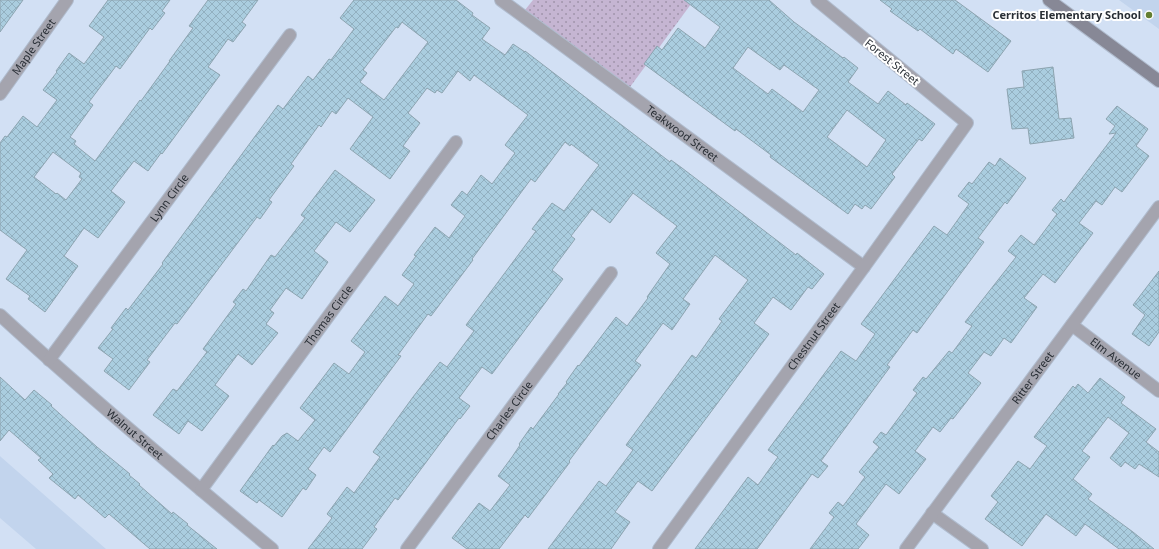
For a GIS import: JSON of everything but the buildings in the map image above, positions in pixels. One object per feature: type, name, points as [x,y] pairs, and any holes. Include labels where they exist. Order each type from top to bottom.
[{"type":"main road","points":[[1049,0],[1159,81]]},
{"type":"street","name":"Maple Street","points":[[0,94],[66,0]]},
{"type":"street","name":"Teakwood Street","points":[[501,0],[864,267]]},
{"type":"street","name":"Forest Street","points":[[817,0],[967,123]]},
{"type":"street","name":"Lynn Circle","points":[[49,360],[290,35]]},
{"type":"street","name":"Chestnut Street","points":[[659,549],[967,123]]},
{"type":"street","name":"Thomas Circle","points":[[201,490],[456,142]]},
{"type":"street","name":"Ritter Street","points":[[906,549],[1159,207]]},
{"type":"street","name":"Charles Circle","points":[[407,549],[611,273]]},
{"type":"street","name":"Walnut Street","points":[[0,315],[49,360],[272,549]]},
{"type":"street","name":"Elm Avenue","points":[[1072,325],[1159,391]]},
{"type":"street","points":[[932,513],[982,549]]},
{"type":"shaded area","points":[[533,0],[694,0],[630,87],[525,10]]},
{"type":"shaded area","name":"Cerritos Elementary School","points":[[1119,0],[1159,0],[1159,29]]},
{"type":"shaded area","points":[[0,456],[106,549],[36,549],[0,518]]},
{"type":"place","name":"Cerritos Elementary School","points":[[1149,15]]}]
